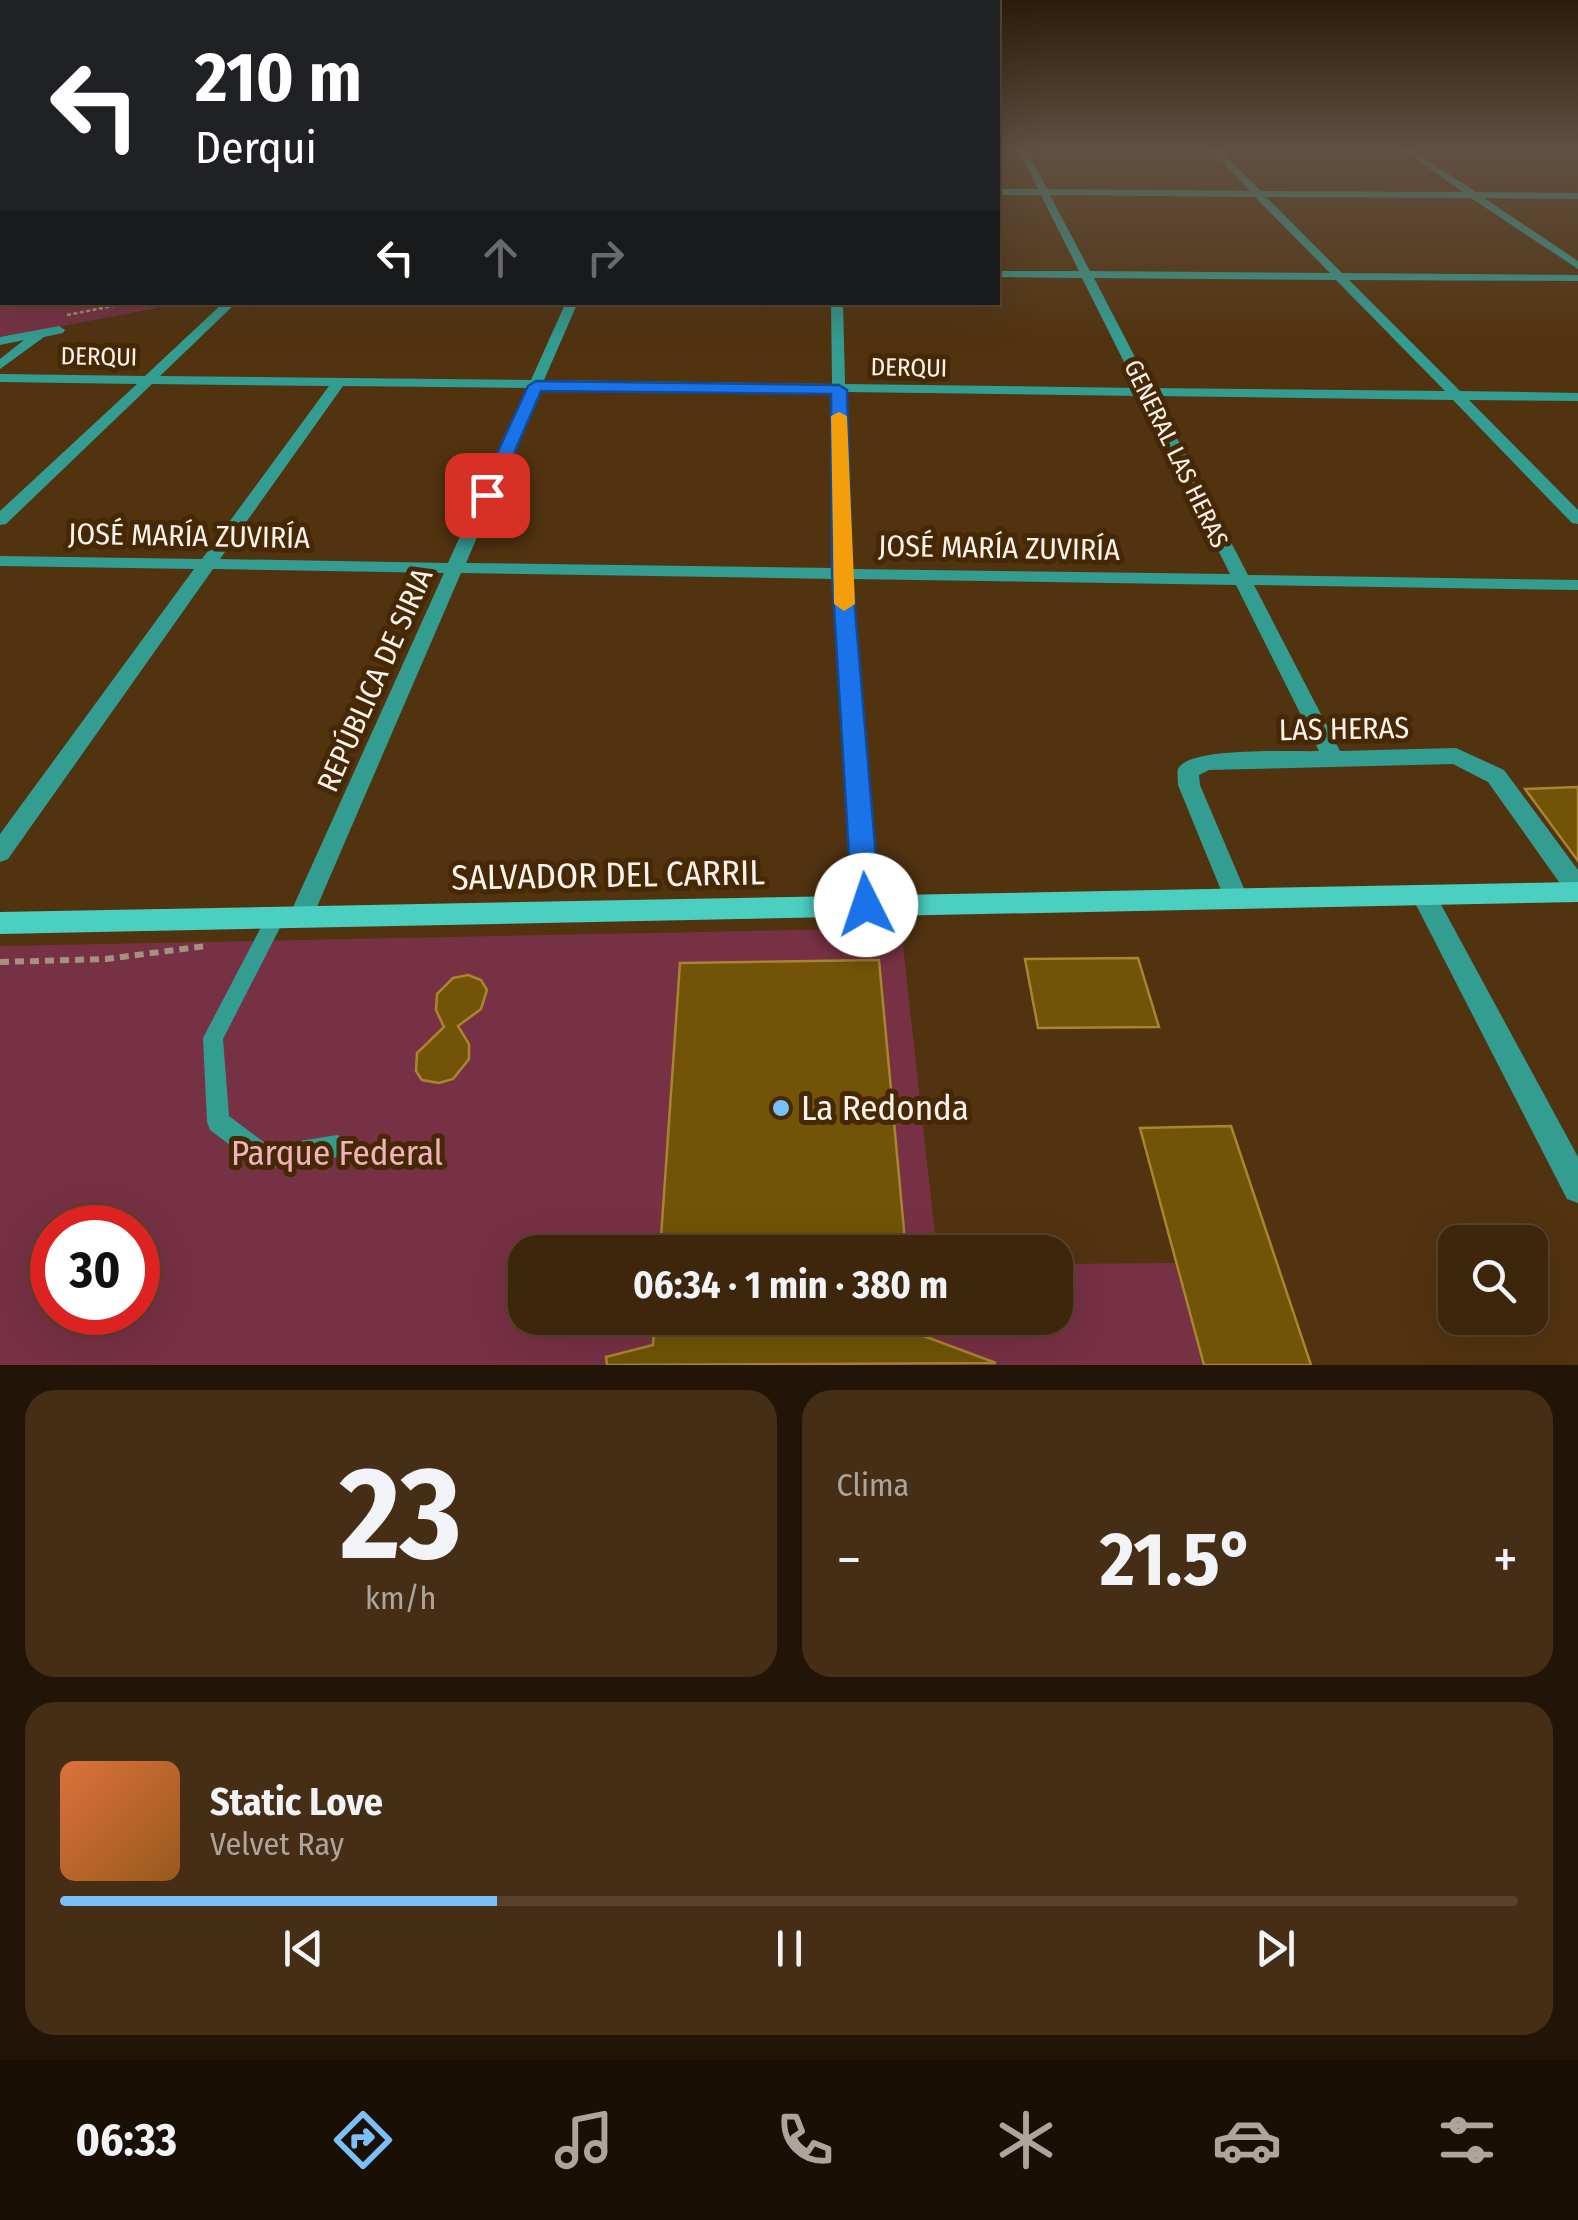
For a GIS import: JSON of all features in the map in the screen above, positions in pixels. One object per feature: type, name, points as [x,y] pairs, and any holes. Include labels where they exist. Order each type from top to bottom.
[{"type":"main road","name":"SALVADOR DEL CARRIL","points":[[0,924],[1578,891]]},
{"type":"street","name":"GENERAL LAS HERAS","points":[[1054,213],[1333,758]]},
{"type":"street","points":[[1274,213],[1578,519]]},
{"type":"street","points":[[1498,213],[1578,266]]},
{"type":"street","points":[[1000,274],[1578,278]]},
{"type":"street","points":[[0,520],[228,305]]},
{"type":"street","name":"REPÚBLICA DE SIRIA","points":[[289,916],[455,567],[571,305]]},
{"type":"street","points":[[837,305],[842,574],[866,905]]},
{"type":"street","points":[[0,341],[59,330]]},
{"type":"street","points":[[0,364],[42,333]]},
{"type":"street","name":"DERQUI","points":[[0,378],[1578,396]]},
{"type":"street","points":[[0,852],[204,564],[338,384]]},
{"type":"street","name":"JOSÉ MARÍA ZUVIRÍA","points":[[0,560],[1578,586]]},
{"type":"street","name":"LAS HERAS","points":[[1236,898],[1189,786],[1188,771],[1206,762],[1456,756],[1496,776],[1578,891]]},
{"type":"street","points":[[1423,895],[1578,1188]]},
{"type":"lane","points":[[289,916],[213,1038],[218,1122],[266,1158],[337,1146]]},
{"type":"path","points":[[0,962],[106,959],[212,946]]},
{"type":"green space","points":[[10,305],[173,305],[0,338],[0,307]]},
{"type":"green space","name":"Parque Federal","points":[[901,928],[935,1235],[508,1235],[508,1335],[1073,1335],[1073,1264],[1175,1263],[1204,1365],[0,1365],[0,946]]},
{"type":"building","points":[[1578,787],[1578,861],[1525,789]]},
{"type":"building","points":[[1138,958],[1159,1027],[1038,1028],[1025,959]]},
{"type":"building","name":"La Redonda","points":[[879,960],[904,1235],[661,1235],[680,963]]},
{"type":"building","points":[[468,975],[481,980],[487,990],[481,1009],[458,1026],[469,1044],[469,1059],[453,1079],[439,1083],[422,1080],[416,1071],[417,1053],[444,1027],[436,1010],[437,994],[453,978]]},
{"type":"building","points":[[1231,1126],[1311,1365],[1204,1365],[1140,1128]]},
{"type":"building","points":[[654,1335],[921,1335],[996,1363],[607,1365],[606,1357],[653,1345]]},
{"type":"slow traffic","points":[[839,416],[844,604]]},
{"type":"place","name":"La Redonda","points":[[781,1108]]},
{"type":"route","points":[[487,495],[536,386],[839,390],[842,574],[866,905]]}]
